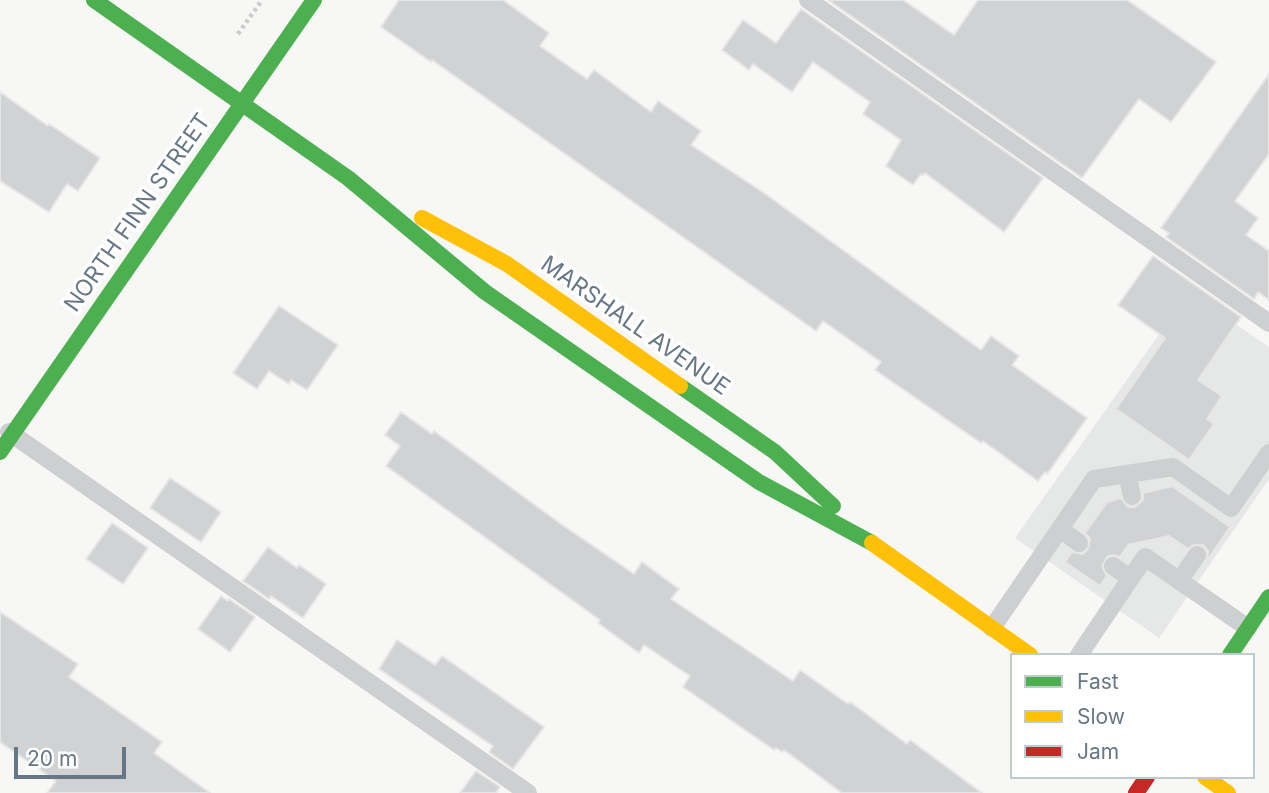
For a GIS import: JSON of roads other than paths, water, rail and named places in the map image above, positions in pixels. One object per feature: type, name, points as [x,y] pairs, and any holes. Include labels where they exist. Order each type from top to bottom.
[{"type":"main road","name":"MARSHALL AVENUE","points":[[94,0],[348,178],[485,292],[759,482],[873,543]]},
{"type":"main road","name":"NORTH FINN STREET","points":[[0,452],[6,430],[314,0]]},
{"type":"main road","name":"MARSHALL AVENUE","points":[[348,178],[519,272],[775,452],[873,543],[1027,653]]},
{"type":"main road","points":[[1231,653],[1269,597]]},
{"type":"main road","points":[[1208,779],[1228,793]]},
{"type":"lane","points":[[808,0],[1269,323]]},
{"type":"lane","points":[[6,430],[528,793]]},
{"type":"lane","points":[[992,628],[1094,480],[1173,467],[1226,514],[1269,453]]},
{"type":"lane","points":[[1127,474],[1132,496]]},
{"type":"lane","points":[[1060,529],[1079,543]]},
{"type":"lane","points":[[1080,653],[1130,578],[1144,549],[1179,581],[1248,628]]},
{"type":"lane","points":[[1179,581],[1197,555]]},
{"type":"lane","points":[[1113,566],[1130,578]]}]
